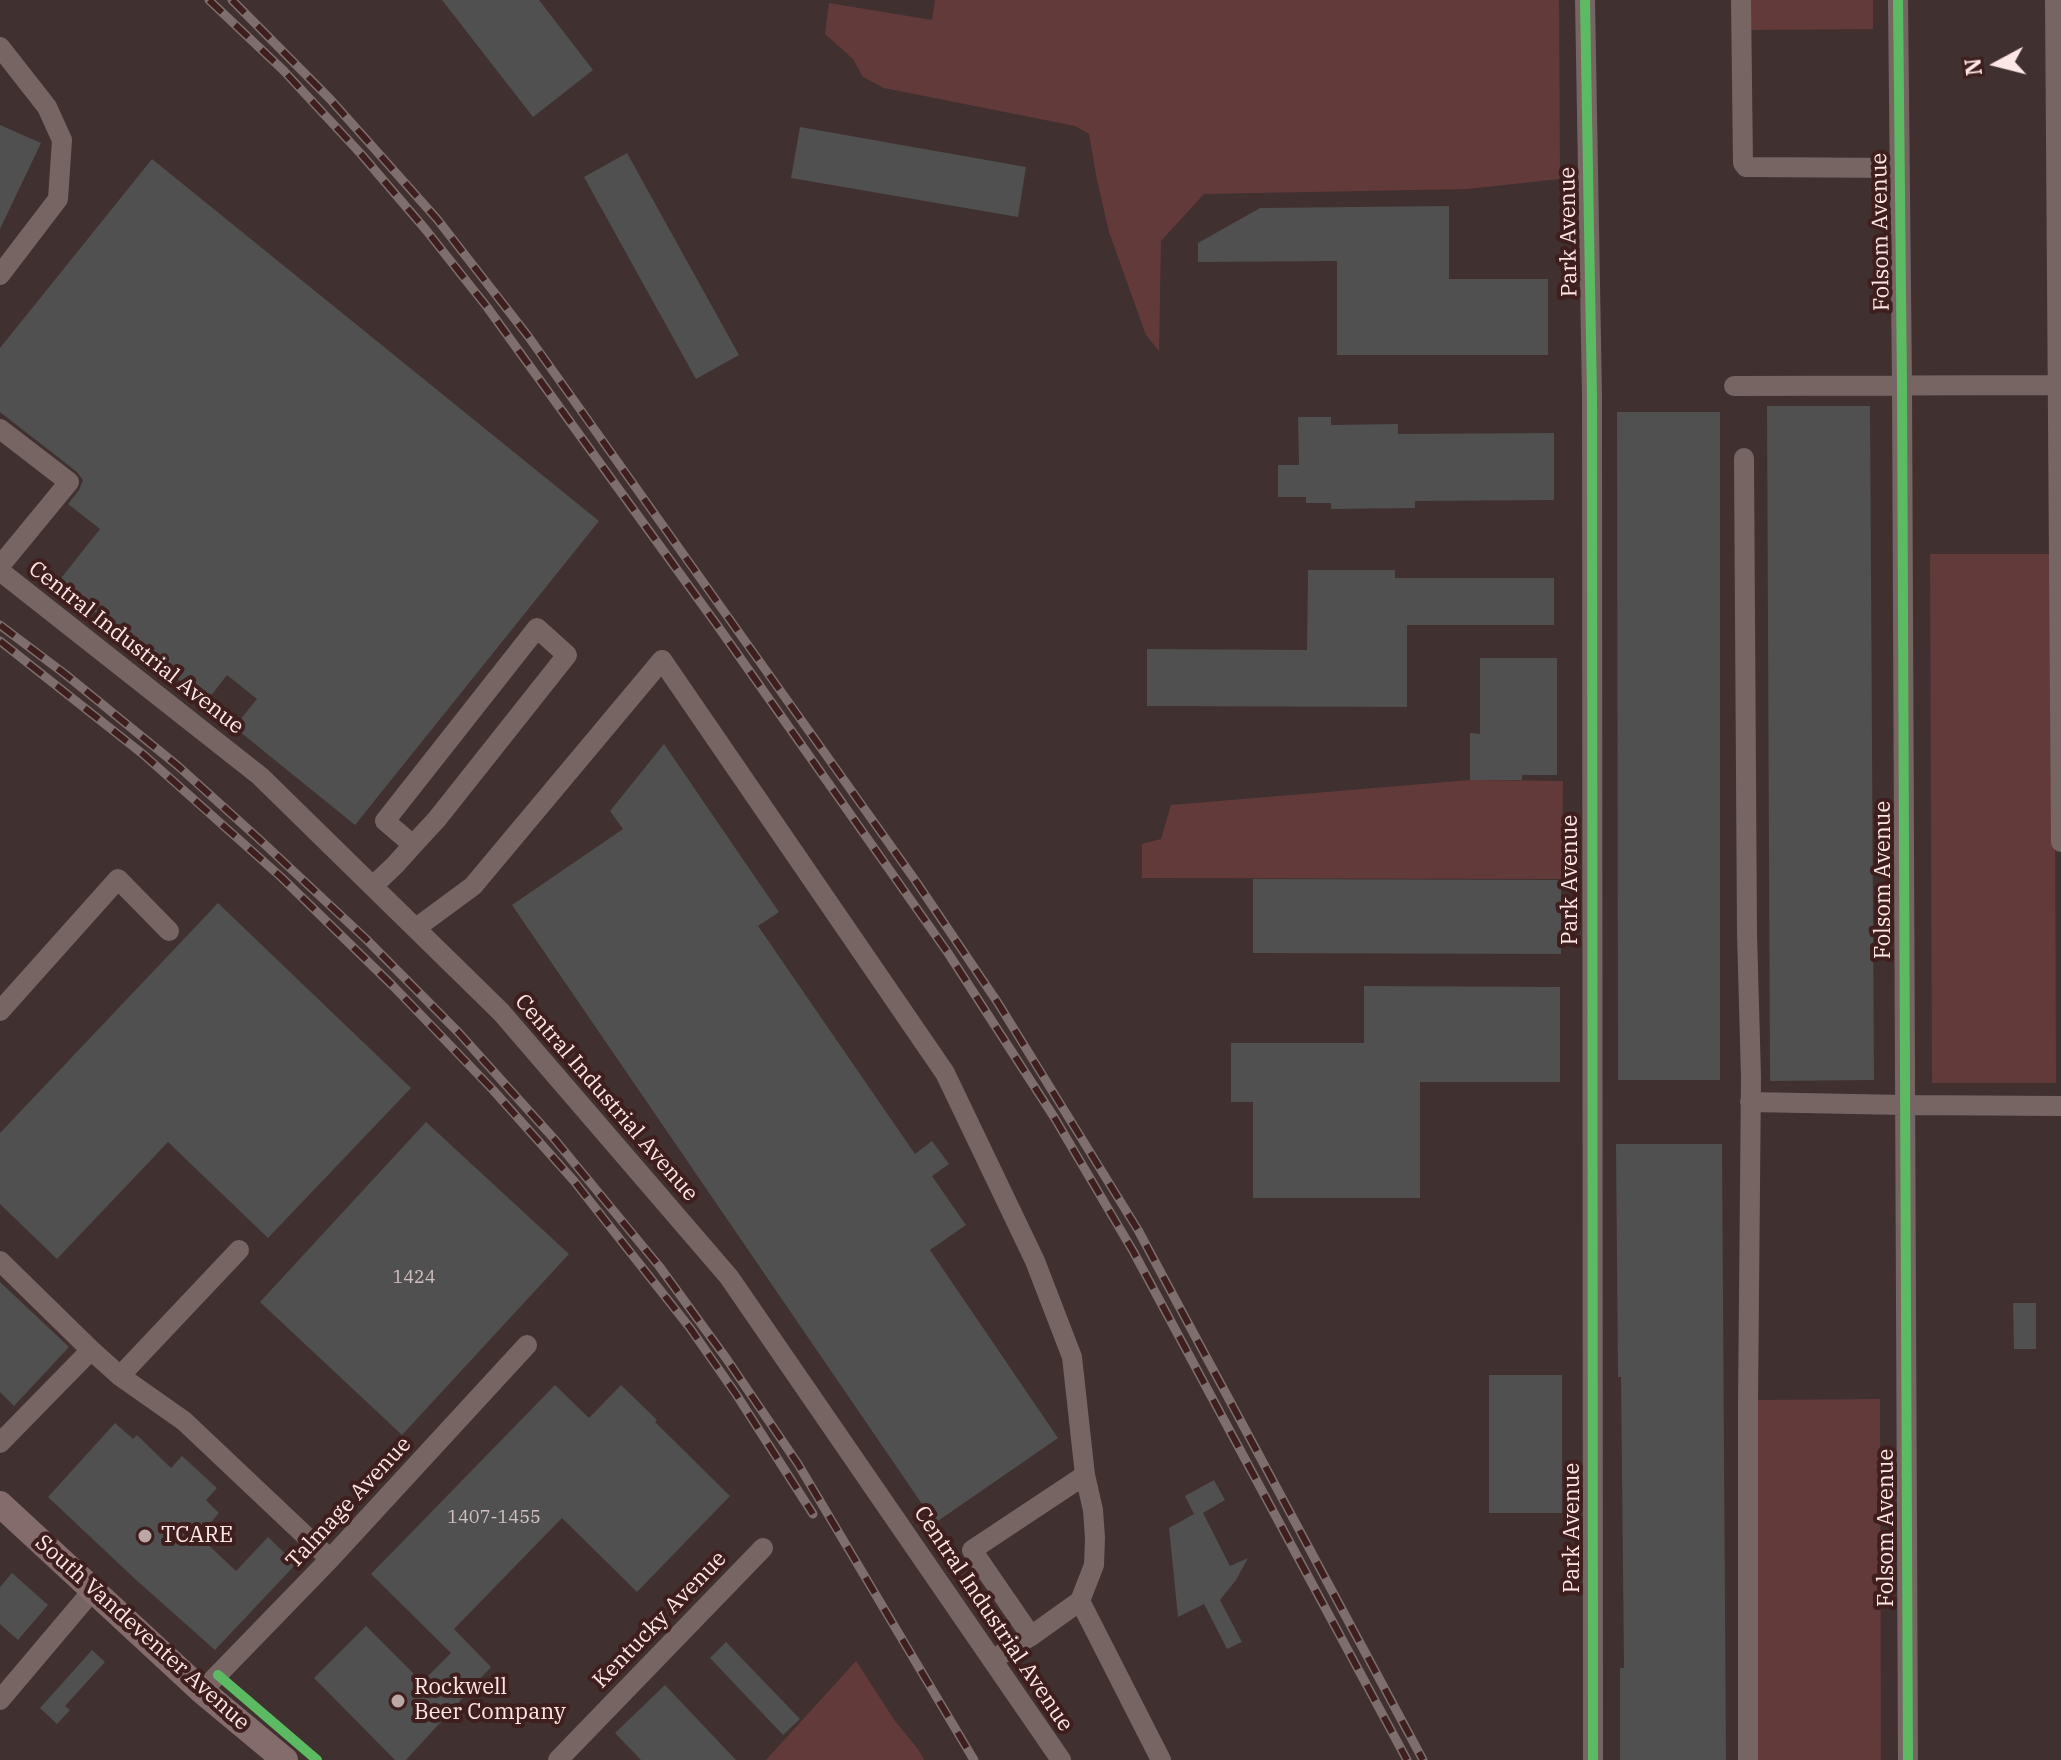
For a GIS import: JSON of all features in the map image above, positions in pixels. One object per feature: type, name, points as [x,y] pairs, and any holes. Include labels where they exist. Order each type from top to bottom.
[{"type":"main road","name":"South Vandeventer Avenue","points":[[0,1504],[202,1691],[285,1760]]},
{"type":"street","name":"Park Avenue","points":[[1585,0],[1592,396],[1593,1760]]},
{"type":"street","points":[[1741,0],[1743,163],[1746,167],[1900,168]]},
{"type":"street","name":"Folsom Avenue","points":[[1898,0],[1908,1760]]},
{"type":"street","points":[[2055,0],[2061,842]]},
{"type":"street","points":[[0,47],[47,107],[62,140],[58,199],[0,275]]},
{"type":"street","points":[[1734,386],[2059,385]]},
{"type":"street","points":[[0,429],[69,482],[0,568]]},
{"type":"street","points":[[1744,458],[1751,1077],[1748,1760]]},
{"type":"street","name":"Central Industrial Avenue","points":[[0,568],[260,776],[501,1012],[729,1277],[1061,1760]]},
{"type":"street","points":[[373,886],[413,845],[437,819],[567,655],[537,628],[385,821],[413,845]]},
{"type":"street","points":[[416,928],[473,886],[662,660],[945,1073],[1035,1261],[1072,1357],[1085,1475],[1093,1510],[1094,1565],[1080,1601],[992,1660]]},
{"type":"street","points":[[0,1011],[118,879],[169,931]]},
{"type":"street","points":[[1750,1102],[2061,1106]]},
{"type":"street","points":[[120,1376],[239,1250]]},
{"type":"street","points":[[0,1261],[91,1350],[120,1376],[184,1421],[330,1559]]},
{"type":"street","name":"Talmage Avenue","points":[[202,1691],[330,1559],[527,1345]]},
{"type":"street","points":[[0,1443],[91,1350]]},
{"type":"street","points":[[1031,1636],[972,1550],[1085,1475]]},
{"type":"street","name":"Kentucky Avenue","points":[[558,1760],[763,1548]]},
{"type":"street","points":[[0,1700],[93,1590]]},
{"type":"street","points":[[1080,1601],[1161,1760]]},
{"type":"shaded area","points":[[935,0],[1559,0],[1560,179],[1467,189],[1204,194],[1161,241],[1159,351],[1146,335],[1109,232],[1089,134],[1075,126],[884,88],[863,77],[853,59],[825,34],[829,3],[932,20]]},
{"type":"shaded area","points":[[1748,0],[1873,0],[1873,29],[1749,30]]},
{"type":"shaded area","points":[[1930,554],[2054,554],[2056,1083],[1932,1083]]},
{"type":"shaded area","points":[[1470,780],[1563,781],[1562,879],[1142,878],[1142,844],[1161,839],[1171,805]]},
{"type":"shaded area","points":[[1880,1399],[1881,1760],[1754,1760],[1753,1400]]},
{"type":"shaded area","points":[[856,1661],[924,1760],[766,1760]]},
{"type":"building","points":[[442,0],[539,0],[593,70],[533,117]]},
{"type":"building","points":[[0,125],[41,143],[0,229]]},
{"type":"building","points":[[800,127],[1026,167],[1018,217],[791,178]]},
{"type":"building","points":[[627,153],[739,355],[696,379],[584,177]]},
{"type":"building","points":[[152,159],[599,521],[355,825],[234,727],[257,699],[227,675],[206,702],[58,582],[100,529],[68,504],[83,480],[77,472],[0,412],[0,348]]},
{"type":"building","points":[[1449,206],[1449,279],[1548,279],[1548,355],[1337,355],[1337,261],[1198,262],[1198,243],[1260,208]]},
{"type":"building","points":[[1767,406],[1870,406],[1874,1080],[1770,1081]]},
{"type":"building","points":[[1617,412],[1720,412],[1720,1080],[1618,1080]]},
{"type":"building","points":[[1298,417],[1331,417],[1331,425],[1398,424],[1398,434],[1554,433],[1554,500],[1415,501],[1415,508],[1331,509],[1331,503],[1306,503],[1306,497],[1278,497],[1278,465],[1299,465]]},
{"type":"building","points":[[1308,570],[1395,570],[1395,578],[1554,578],[1554,625],[1407,625],[1407,707],[1147,706],[1147,649],[1307,650]]},
{"type":"building","points":[[1480,658],[1557,658],[1557,775],[1522,775],[1522,780],[1470,780],[1470,733],[1480,734]]},
{"type":"building","points":[[664,744],[779,912],[758,926],[915,1154],[932,1141],[949,1164],[932,1176],[966,1225],[930,1250],[1058,1438],[935,1523],[512,905],[623,829],[610,811]]},
{"type":"building","points":[[1253,879],[1561,880],[1561,954],[1253,953]]},
{"type":"building","points":[[218,903],[411,1088],[268,1238],[168,1142],[57,1259],[0,1204],[0,1133]]},
{"type":"building","points":[[1364,986],[1560,987],[1560,1082],[1420,1082],[1420,1198],[1253,1198],[1253,1102],[1231,1102],[1231,1043],[1364,1043]]},
{"type":"building","points":[[426,1122],[569,1254],[402,1435],[260,1302]]},
{"type":"building","points":[[1616,1144],[1722,1144],[1726,1760],[1620,1760],[1620,1668],[1624,1668]]},
{"type":"building","points":[[0,1282],[69,1347],[14,1406],[0,1392]]},
{"type":"building","points":[[2013,1303],[2036,1303],[2036,1349],[2014,1349]]},
{"type":"building","points":[[1489,1375],[1562,1375],[1562,1513],[1489,1513]]},
{"type":"building","points":[[555,1385],[589,1418],[621,1385],[730,1496],[637,1592],[562,1518],[454,1629],[491,1667],[406,1760],[395,1760],[314,1678],[366,1626],[422,1682],[451,1653],[371,1574]]},
{"type":"building","name":"TCARE","points":[[115,1423],[133,1439],[137,1435],[171,1468],[182,1456],[217,1488],[206,1500],[219,1513],[199,1536],[236,1571],[268,1537],[296,1564],[215,1650],[48,1497]]},
{"type":"building","points":[[1214,1480],[1225,1500],[1203,1513],[1230,1566],[1248,1558],[1220,1600],[1242,1642],[1227,1649],[1204,1604],[1178,1617],[1169,1528],[1194,1514],[1185,1496]]},
{"type":"building","points":[[12,1573],[48,1605],[18,1640],[0,1624],[0,1587]]},
{"type":"building","points":[[726,1642],[800,1719],[783,1735],[710,1658]]},
{"type":"building","points":[[92,1650],[105,1662],[65,1706],[70,1710],[57,1724],[40,1708]]},
{"type":"building","points":[[665,1685],[736,1760],[641,1760],[615,1733]]},
{"type":"railway","points":[[209,0],[283,70],[361,154],[487,307],[717,625],[948,953],[1054,1117],[1133,1251],[1407,1760]]},
{"type":"railway","points":[[232,0],[330,99],[437,219],[528,336],[915,880],[998,1003],[1138,1230],[1423,1760]]},
{"type":"railway","points":[[0,625],[178,766],[259,839],[366,939],[459,1033],[556,1141],[659,1266],[798,1464],[974,1760]]},
{"type":"railway","points":[[0,641],[144,755],[281,877],[393,986],[493,1090],[574,1181],[690,1328],[813,1514]]},
{"type":"cycle path","points":[[1585,0],[1592,396],[1593,1760]]},
{"type":"cycle path","points":[[1898,0],[1908,1760]]},
{"type":"cycle path","points":[[218,1675],[317,1760]]},
{"type":"place","name":"TCARE","points":[[145,1536]]},
{"type":"place","name":"Rockwell Beer Company","points":[[398,1701]]}]
